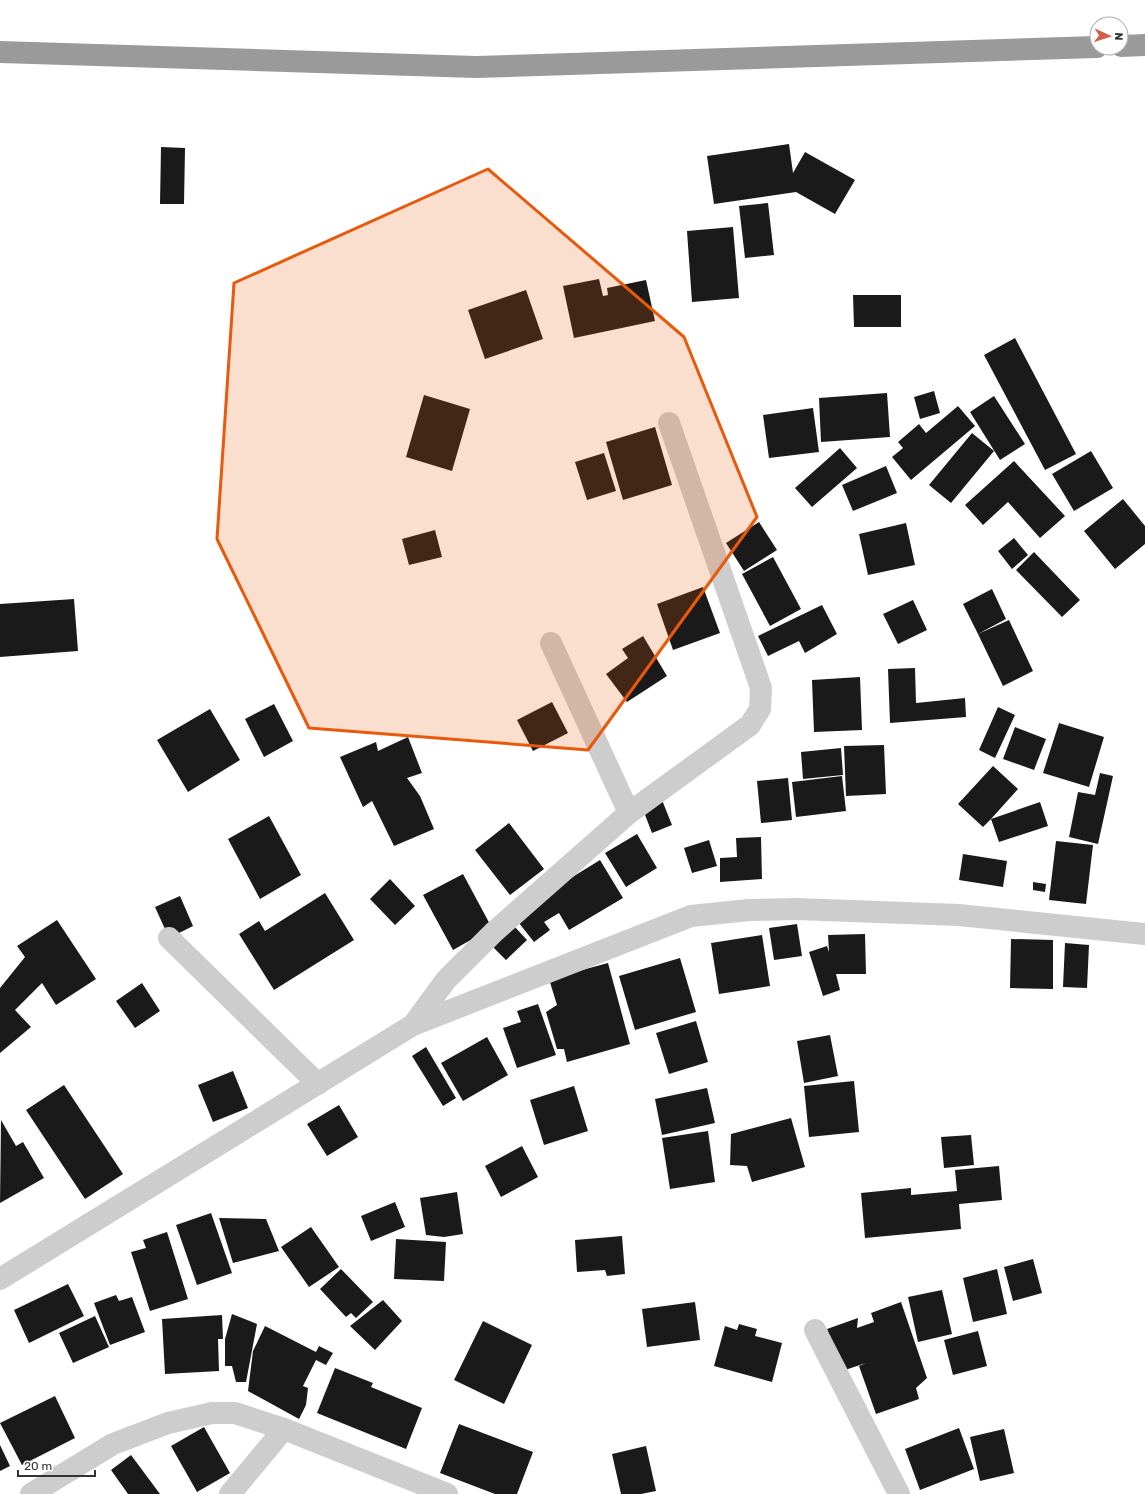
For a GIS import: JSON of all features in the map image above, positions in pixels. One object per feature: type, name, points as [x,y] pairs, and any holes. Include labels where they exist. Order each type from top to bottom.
[{"type":"highway","points":[[1129,46],[1145,45]]},
{"type":"highway","points":[[0,52],[476,67],[1089,47]]},
{"type":"street","points":[[413,1025],[446,980],[489,937],[629,813],[750,725],[760,708],[761,688],[669,423]]},
{"type":"street","points":[[551,643],[629,813]]},
{"type":"street","points":[[0,1279],[413,1025],[691,916],[749,910],[843,911],[959,916],[1145,934]]},
{"type":"street","points":[[169,938],[318,1084]]},
{"type":"street","points":[[815,1330],[899,1494]]},
{"type":"street","points":[[30,1494],[113,1444],[168,1423],[212,1413],[235,1413],[284,1429],[447,1494]]},
{"type":"street","points":[[230,1494],[284,1429]]},
{"type":"highlighted area","points":[[488,169],[684,337],[757,517],[588,750],[309,728],[217,539],[234,283]]},
{"type":"building","points":[[789,144],[793,173],[805,152],[855,180],[835,214],[796,192],[714,204],[707,156]]},
{"type":"building","points":[[161,147],[185,148],[184,204],[160,204]]},
{"type":"building","points":[[768,203],[774,255],[745,258],[739,206]]},
{"type":"building","points":[[733,227],[739,298],[692,302],[687,231]]},
{"type":"building","points":[[599,279],[603,296],[608,295],[607,288],[646,280],[655,321],[574,338],[563,286]]},
{"type":"building","points":[[526,290],[543,339],[485,359],[468,310]]},
{"type":"building","points":[[853,295],[901,295],[901,327],[854,327]]},
{"type":"building","points":[[1015,338],[1076,454],[1045,470],[984,355]]},
{"type":"building","points":[[934,391],[940,413],[920,419],[914,397]]},
{"type":"building","points":[[887,393],[890,437],[821,442],[819,398]]},
{"type":"building","points":[[424,395],[470,409],[452,471],[406,457]]},
{"type":"building","points":[[994,396],[1025,444],[1000,460],[970,412]]},
{"type":"building","points":[[958,406],[975,426],[911,480],[892,457],[903,448],[898,442],[919,424],[926,433]]},
{"type":"building","points":[[813,408],[819,452],[769,458],[763,415]]},
{"type":"building","points":[[655,427],[672,485],[623,500],[606,442]]},
{"type":"building","points":[[972,433],[994,451],[951,503],[929,485]]},
{"type":"building","points":[[840,448],[857,468],[812,507],[795,488]]},
{"type":"building","points":[[1091,451],[1113,488],[1074,511],[1052,474]]},
{"type":"building","points":[[604,453],[616,491],[587,500],[575,462]]},
{"type":"building","points":[[1014,461],[1065,516],[1040,538],[1008,502],[983,525],[965,505]]},
{"type":"building","points":[[886,466],[897,493],[853,511],[842,485]]},
{"type":"building","points":[[1123,499],[1145,526],[1145,544],[1115,569],[1084,531]]},
{"type":"building","points":[[759,522],[777,550],[744,571],[726,543]]},
{"type":"building","points":[[906,523],[915,565],[868,575],[859,534]]},
{"type":"building","points":[[435,530],[442,557],[409,565],[402,539]]},
{"type":"building","points":[[1014,538],[1028,555],[1012,569],[998,551]]},
{"type":"building","points":[[1034,552],[1080,600],[1062,617],[1016,570]]},
{"type":"building","points":[[773,557],[801,609],[770,626],[742,574]]},
{"type":"building","points":[[703,587],[720,633],[673,650],[657,604]]},
{"type":"building","points":[[992,589],[1006,619],[978,634],[963,604]]},
{"type":"building","points":[[74,599],[78,651],[0,657],[0,604]]},
{"type":"building","points":[[913,600],[927,630],[898,644],[883,614]]},
{"type":"building","points":[[822,605],[837,634],[805,653],[799,641],[768,656],[758,636]]},
{"type":"building","points":[[1009,620],[1033,671],[1003,686],[978,634]]},
{"type":"building","points":[[643,636],[667,676],[627,702],[606,674],[628,658],[622,649]]},
{"type":"building","points":[[915,668],[916,703],[965,698],[966,717],[890,723],[888,669]]},
{"type":"building","points":[[860,677],[862,730],[814,732],[812,680]]},
{"type":"building","points":[[552,702],[568,733],[533,751],[517,720]]},
{"type":"building","points":[[274,704],[293,741],[264,757],[245,719]]},
{"type":"building","points":[[998,707],[1015,715],[995,758],[979,750]]},
{"type":"building","points":[[210,709],[240,760],[188,792],[157,740]]},
{"type":"building","points":[[1059,723],[1104,737],[1089,787],[1043,773]]},
{"type":"building","points":[[1015,727],[1046,739],[1034,770],[1003,759]]},
{"type":"building","points":[[408,737],[422,773],[407,778],[420,796],[434,829],[394,846],[372,801],[363,807],[340,757],[376,742],[378,751]]},
{"type":"building","points":[[884,745],[886,794],[846,796],[844,746]]},
{"type":"building","points":[[841,748],[843,775],[803,779],[801,752]]},
{"type":"building","points":[[993,766],[1018,789],[983,827],[958,804]]},
{"type":"building","points":[[1100,773],[1113,776],[1098,844],[1069,837],[1078,792],[1095,795]]},
{"type":"building","points":[[842,776],[846,811],[796,817],[792,782]]},
{"type":"building","points":[[788,778],[792,820],[761,823],[757,781]]},
{"type":"building","points":[[662,800],[672,825],[652,833],[642,807]]},
{"type":"building","points":[[1040,802],[1048,826],[999,842],[991,819]]},
{"type":"building","points":[[269,816],[301,875],[260,899],[228,839]]},
{"type":"building","points":[[509,823],[544,869],[510,895],[475,850]]},
{"type":"building","points":[[637,834],[657,868],[626,887],[605,853]]},
{"type":"building","points":[[761,837],[762,879],[720,882],[720,858],[737,857],[736,838]]},
{"type":"building","points":[[709,840],[717,866],[692,873],[684,848]]},
{"type":"building","points":[[1056,841],[1093,845],[1086,904],[1049,900]]},
{"type":"building","points":[[963,854],[1007,861],[1003,887],[959,880]]},
{"type":"building","points":[[600,860],[623,898],[569,930],[559,913],[544,922],[550,930],[534,942],[515,918],[527,905]]},
{"type":"building","points":[[463,874],[492,928],[453,950],[423,895]]},
{"type":"building","points":[[390,879],[415,906],[395,925],[370,899]]},
{"type":"building","points":[[1033,882],[1046,884],[1045,892],[1033,890]]},
{"type":"building","points":[[325,893],[354,940],[274,990],[239,934],[259,921],[265,931]]},
{"type":"building","points":[[180,896],[193,926],[169,938],[155,907]]},
{"type":"building","points":[[57,920],[96,979],[56,1005],[42,983],[15,1010],[31,1027],[0,1053],[0,988],[25,957],[17,946]]},
{"type":"building","points":[[797,924],[802,956],[774,960],[769,928]]},
{"type":"building","points":[[514,926],[527,940],[506,960],[492,946]]},
{"type":"building","points":[[865,934],[866,974],[836,974],[840,990],[823,996],[809,952],[827,946],[829,952],[828,935]]},
{"type":"building","points":[[762,935],[770,986],[719,994],[711,943]]},
{"type":"building","points":[[1011,939],[1053,940],[1053,989],[1010,988]]},
{"type":"building","points":[[1065,943],[1089,945],[1087,988],[1063,987]]},
{"type":"building","points":[[680,958],[696,1012],[635,1030],[619,976]]},
{"type":"building","points":[[608,963],[630,1044],[567,1062],[564,1049],[557,1049],[546,1012],[557,1005],[549,979]]},
{"type":"building","points":[[142,983],[160,1011],[135,1028],[116,1001]]},
{"type":"building","points":[[538,1004],[556,1055],[517,1068],[503,1028],[521,1022],[517,1011]]},
{"type":"building","points":[[696,1021],[708,1062],[669,1074],[656,1033]]},
{"type":"building","points":[[830,1035],[838,1076],[804,1083],[797,1041]]},
{"type":"building","points":[[487,1037],[508,1075],[463,1101],[441,1063]]},
{"type":"building","points":[[426,1047],[456,1098],[443,1106],[412,1056]]},
{"type":"building","points":[[233,1071],[248,1108],[213,1122],[198,1085]]},
{"type":"building","points":[[854,1081],[859,1132],[809,1137],[804,1086]]},
{"type":"building","points":[[64,1085],[123,1174],[85,1199],[26,1110]]},
{"type":"building","points":[[574,1086],[588,1131],[544,1145],[530,1100]]},
{"type":"building","points":[[707,1088],[715,1123],[662,1135],[655,1099]]},
{"type":"building","points":[[339,1105],[358,1137],[327,1156],[307,1124]]},
{"type":"building","points":[[791,1118],[805,1167],[752,1182],[747,1166],[730,1165],[731,1134]]},
{"type":"building","points":[[1,1120],[16,1146],[23,1142],[44,1178],[0,1203]]},
{"type":"building","points":[[708,1131],[715,1182],[670,1189],[662,1138]]},
{"type":"building","points":[[971,1135],[974,1165],[944,1168],[941,1137]]},
{"type":"building","points":[[522,1146],[538,1177],[501,1197],[485,1166]]},
{"type":"building","points":[[999,1166],[1002,1200],[959,1204],[961,1229],[865,1238],[861,1193],[911,1188],[911,1195],[957,1191],[955,1170]]},
{"type":"building","points":[[457,1192],[463,1234],[444,1237],[426,1235],[420,1198]]},
{"type":"building","points":[[395,1202],[405,1227],[371,1241],[361,1216]]},
{"type":"building","points":[[211,1213],[232,1273],[197,1285],[176,1225]]},
{"type":"building","points":[[219,1218],[266,1219],[279,1251],[233,1263]]},
{"type":"building","points":[[311,1227],[339,1267],[309,1287],[281,1247]]},
{"type":"building","points":[[167,1232],[188,1299],[150,1311],[131,1252],[146,1248],[143,1240]]},
{"type":"building","points":[[622,1236],[625,1274],[607,1276],[605,1270],[577,1272],[575,1240]]},
{"type":"building","points":[[396,1239],[446,1242],[444,1281],[394,1279]]},
{"type":"building","points":[[1033,1259],[1042,1293],[1013,1301],[1004,1267]]},
{"type":"building","points":[[341,1269],[373,1302],[356,1318],[351,1313],[346,1317],[320,1289]]},
{"type":"building","points":[[997,1269],[1007,1314],[973,1322],[963,1278]]},
{"type":"building","points":[[68,1284],[84,1316],[29,1343],[14,1310]]},
{"type":"building","points":[[942,1290],[952,1334],[918,1342],[908,1297]]},
{"type":"building","points":[[116,1295],[119,1301],[132,1297],[145,1332],[110,1345],[94,1303]]},
{"type":"building","points":[[383,1300],[402,1321],[375,1350],[350,1326]]},
{"type":"building","points":[[695,1302],[700,1340],[647,1347],[642,1309]]},
{"type":"building","points":[[901,1302],[927,1378],[916,1388],[919,1399],[876,1414],[859,1366],[866,1363],[842,1371],[827,1329],[858,1318],[857,1328],[874,1322],[871,1313]]},
{"type":"building","points":[[232,1314],[257,1324],[246,1382],[236,1382],[232,1366],[225,1366],[225,1339]]},
{"type":"building","points":[[222,1315],[223,1339],[218,1339],[219,1371],[165,1374],[162,1319]]},
{"type":"building","points":[[95,1316],[109,1347],[73,1363],[59,1333]]},
{"type":"building","points":[[483,1321],[532,1345],[504,1404],[454,1380]]},
{"type":"building","points":[[739,1324],[757,1329],[755,1336],[782,1343],[772,1382],[714,1366],[725,1326],[737,1330]]},
{"type":"building","points":[[265,1326],[316,1352],[319,1346],[333,1353],[326,1365],[316,1360],[303,1386],[308,1388],[306,1405],[299,1419],[248,1391],[253,1351]]},
{"type":"building","points":[[978,1331],[987,1366],[953,1375],[944,1340]]},
{"type":"building","points":[[335,1368],[373,1383],[371,1387],[422,1408],[406,1449],[317,1413]]},
{"type":"building","points":[[55,1396],[75,1438],[22,1465],[0,1423]]},
{"type":"building","points":[[459,1424],[533,1452],[517,1494],[495,1494],[440,1473]]},
{"type":"building","points":[[204,1427],[230,1473],[197,1492],[171,1446]]},
{"type":"building","points":[[959,1428],[974,1469],[920,1490],[905,1449]]},
{"type":"building","points":[[1004,1429],[1014,1473],[980,1481],[970,1437]]},
{"type":"building","points":[[0,1445],[10,1466],[0,1471]]},
{"type":"building","points":[[646,1446],[656,1491],[641,1494],[621,1494],[612,1454]]},
{"type":"building","points":[[131,1455],[160,1494],[128,1494],[111,1470]]}]
